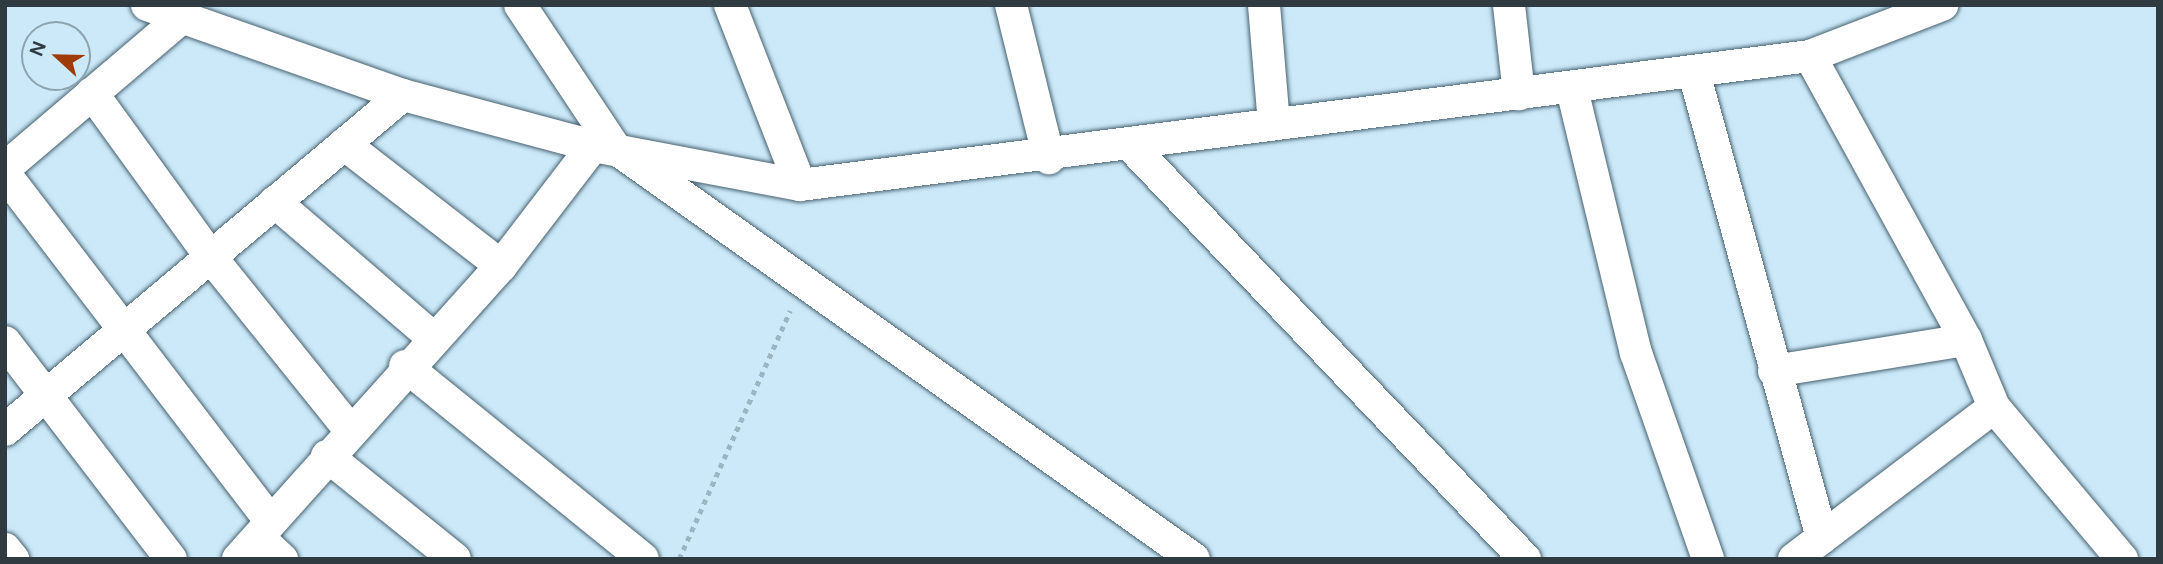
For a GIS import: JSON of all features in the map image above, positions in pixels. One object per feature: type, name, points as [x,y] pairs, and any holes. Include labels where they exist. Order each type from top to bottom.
[{"type":"street","points":[[147,5],[403,95],[604,147],[800,185],[1049,158],[1274,124],[1572,89],[1810,56],[1941,5]]},
{"type":"street","points":[[520,5],[604,147],[803,281],[1194,559]]},
{"type":"street","points":[[730,5],[800,185]]},
{"type":"street","points":[[1012,5],[1049,158]]},
{"type":"street","points":[[1264,5],[1274,124]]},
{"type":"street","points":[[1509,5],[1518,94]]},
{"type":"street","points":[[5,168],[181,18]]},
{"type":"street","points":[[1810,56],[1966,340],[1994,407],[2122,559]]},
{"type":"street","points":[[1694,73],[1822,538]]},
{"type":"street","points":[[1572,89],[1636,353],[1707,559]]},
{"type":"street","points":[[92,93],[210,256],[349,429]]},
{"type":"street","points":[[5,430],[403,95]]},
{"type":"street","points":[[344,144],[501,266]]},
{"type":"street","points":[[1132,146],[1525,559]]},
{"type":"street","points":[[255,539],[405,366],[434,339],[501,266],[604,147]]},
{"type":"street","points":[[5,174],[124,328],[255,539],[282,559]]},
{"type":"street","points":[[275,202],[434,339]]},
{"type":"street","points":[[1774,371],[1966,340]]},
{"type":"street","points":[[5,342],[48,392],[171,559]]},
{"type":"street","points":[[405,366],[643,559]]},
{"type":"street","points":[[1794,559],[1994,407]]},
{"type":"street","points":[[327,456],[455,559]]},
{"type":"street","points":[[5,548],[13,559]]},
{"type":"path","points":[[679,559],[803,281]]}]
